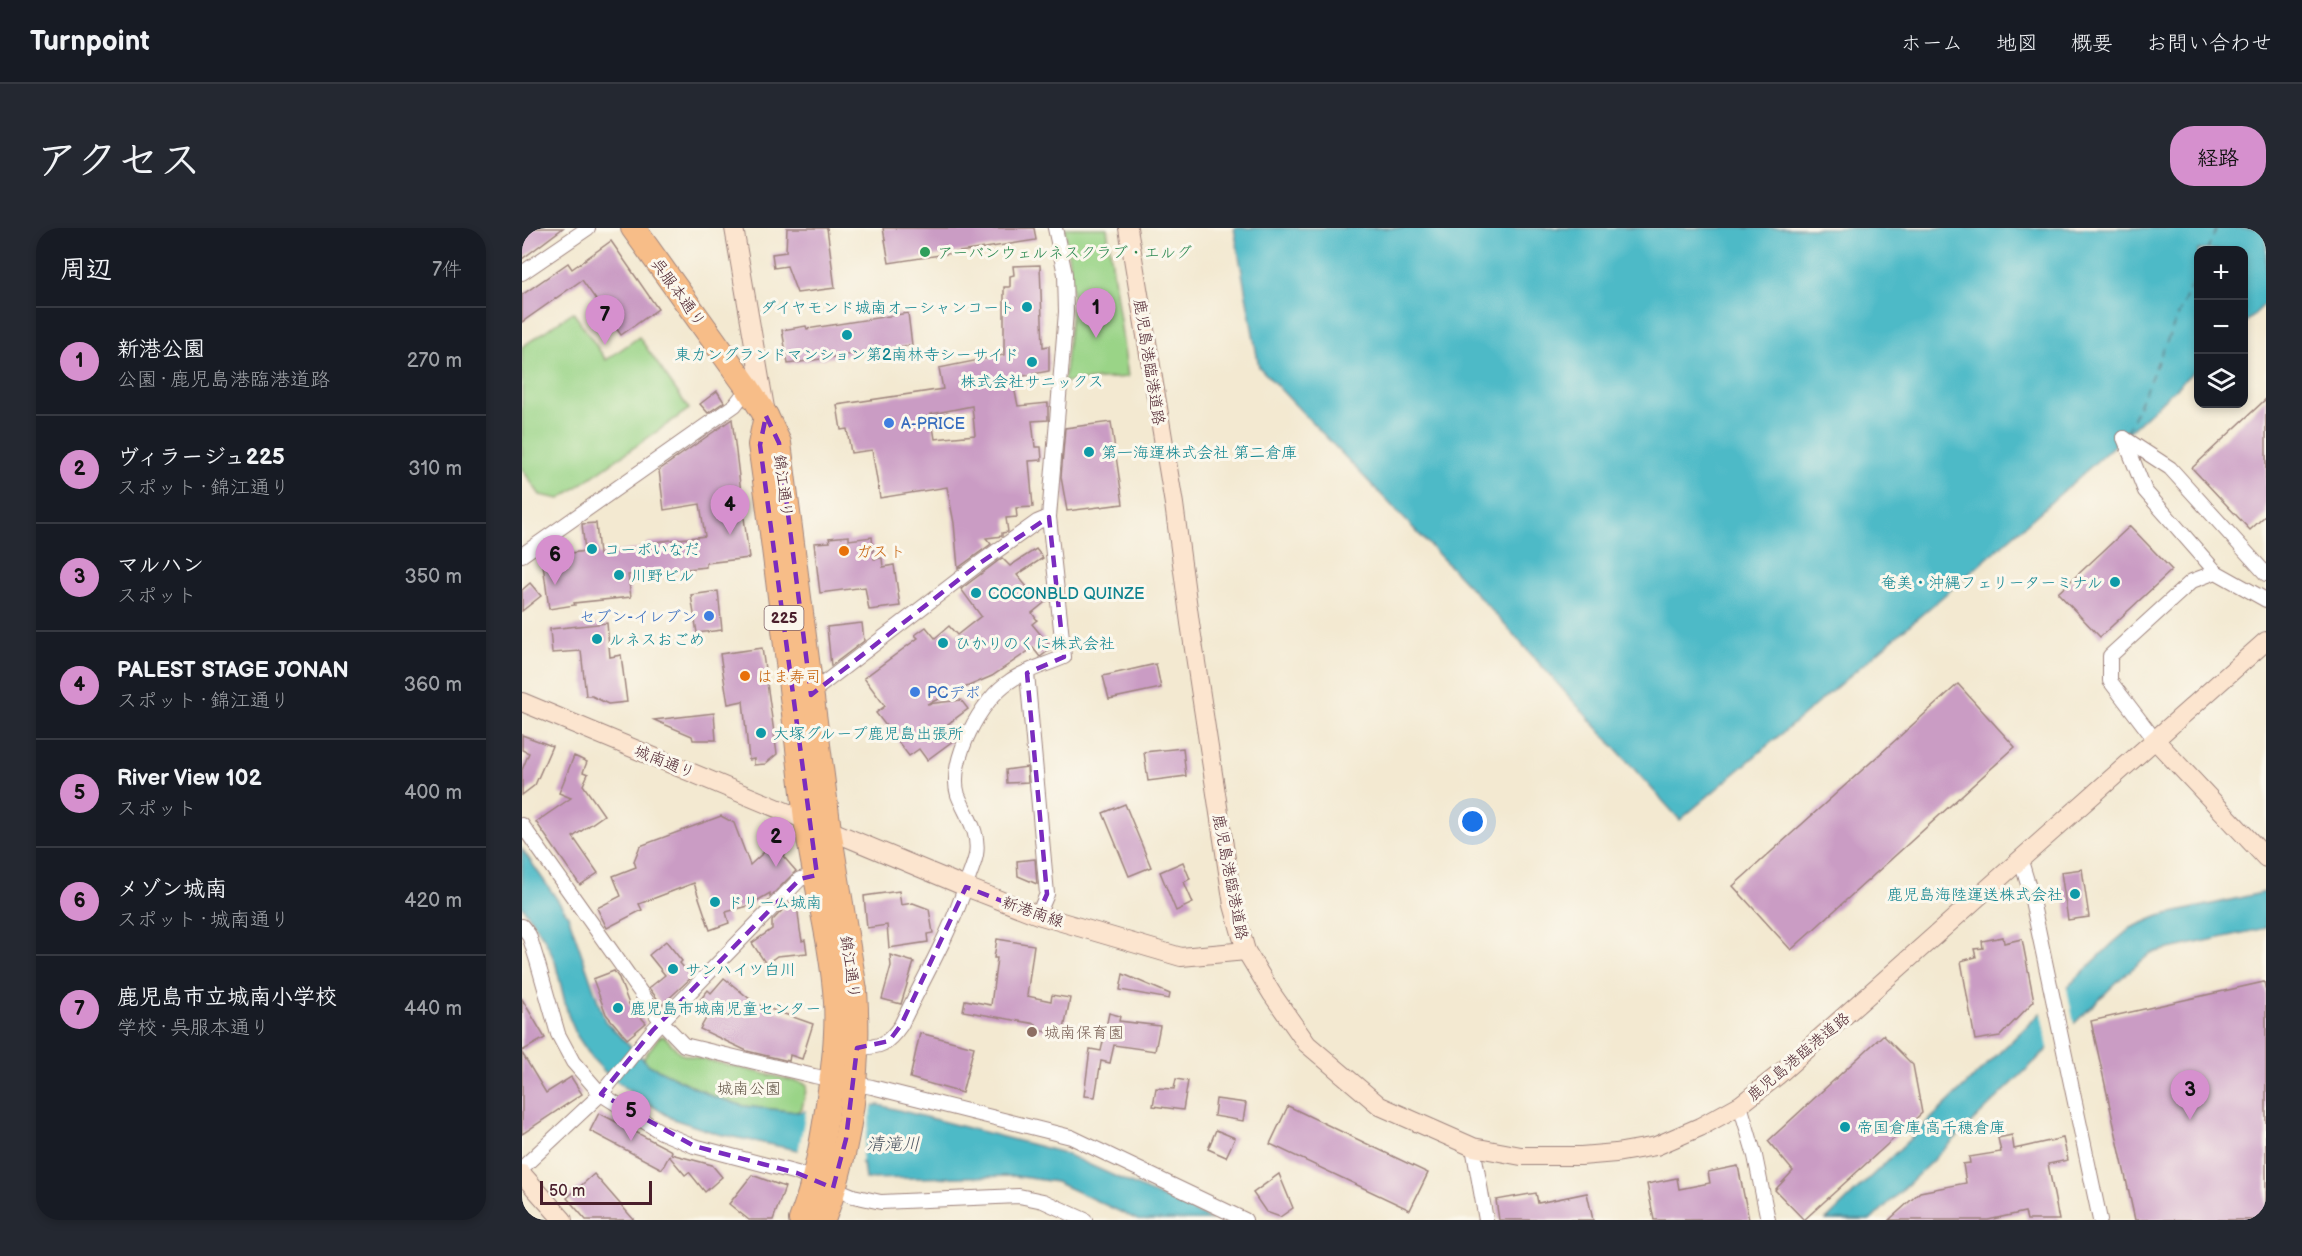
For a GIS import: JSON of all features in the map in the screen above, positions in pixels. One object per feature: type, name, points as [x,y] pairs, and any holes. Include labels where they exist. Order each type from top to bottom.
[{"type":"highway","name":"呉服本通り","points":[[633,228],[766,416]]},
{"type":"highway","name":"錦江通り","points":[[766,416],[778,443],[829,830],[855,990],[857,1048],[842,1086],[826,1174],[823,1220]]},
{"type":"highway","name":"錦江通り","points":[[766,416],[760,445],[788,648],[807,820],[836,1004],[836,1058],[842,1086]]},
{"type":"highway","name":"錦江通り","points":[[801,1220],[826,1174]]},
{"type":"street","points":[[522,273],[588,228]]},
{"type":"street","points":[[734,228],[766,416]]},
{"type":"street","points":[[857,1048],[876,1047],[889,1041],[901,1026],[956,914],[966,887],[976,855],[976,843],[970,817],[958,795],[956,782],[956,770],[962,747],[991,696],[1010,680],[1064,657],[1050,517],[1066,312],[1065,274],[1055,228]]},
{"type":"street","name":"鹿児島港臨港道路","points":[[1128,228],[1174,504],[1233,904],[1245,951],[1307,1044],[1380,1106],[1473,1148],[1521,1156],[1581,1156],[1616,1153],[1656,1146],[1700,1127],[1740,1105],[1777,1076],[2266,641]]},
{"type":"street","points":[[522,555],[735,405],[748,388]]},
{"type":"street","points":[[2266,573],[2170,468],[2124,438],[2145,491],[2216,572],[2266,600]]},
{"type":"street","points":[[811,693],[980,563],[1037,522],[1050,517]]},
{"type":"street","points":[[2216,572],[2192,581],[2110,656],[2110,681],[2155,740],[2266,858]]},
{"type":"street","points":[[1027,673],[1047,894],[1038,915]]},
{"type":"street","name":"城南通り","points":[[522,702],[829,830]]},
{"type":"street","points":[[522,825],[661,1021],[684,1045],[842,1086],[1071,1137],[1245,1220]]},
{"type":"street","name":"新港南線","points":[[829,830],[1038,915],[1181,957],[1245,951]]},
{"type":"street","points":[[2020,861],[2030,891],[2100,1220]]},
{"type":"street","points":[[522,1168],[601,1094],[661,1021],[800,879],[817,875]]},
{"type":"street","points":[[522,926],[529,935],[558,1034],[573,1062],[601,1094],[661,1132],[694,1146],[797,1173],[826,1174],[853,1196],[881,1202],[1019,1196],[1043,1201],[1085,1220]]},
{"type":"street","points":[[1740,1105],[1755,1156],[1768,1220]]},
{"type":"street","points":[[1473,1148],[1486,1220]]},
{"type":"street","points":[[522,1174],[563,1220]]},
{"type":"highlighted area","points":[[766,416],[779,443],[811,695],[980,563],[1049,517],[1064,657],[1027,673],[1047,894],[1038,915],[966,887],[901,1025],[889,1041],[857,1048],[846,1139],[833,1188],[797,1173],[694,1146],[601,1094],[653,1030],[800,879],[817,875],[760,445]]},
{"type":"green space","points":[[1065,228],[1107,228],[1128,377],[1064,382],[1073,298]]},
{"type":"green space","points":[[573,312],[606,360],[639,337],[689,409],[560,499],[540,495],[522,469],[522,347]]},
{"type":"green space","name":"城南公園","points":[[664,1036],[681,1054],[803,1083],[807,1086],[802,1108],[797,1112],[744,1106],[713,1096],[649,1065],[643,1059],[659,1037]]},
{"type":"water","points":[[1234,228],[2266,228],[2266,303],[2248,320],[2248,246],[2194,246],[2194,371],[2007,541],[1680,820],[1486,604],[1259,367]]},
{"type":"water","name":"清滝川","points":[[522,849],[568,915],[605,1021],[649,1065],[712,1096],[744,1106],[797,1112],[879,1105],[1061,1152],[1212,1220],[1138,1220],[1056,1182],[1015,1176],[865,1179],[863,1163],[718,1134],[673,1119],[629,1091],[606,1073],[577,1036],[568,1015],[555,961],[544,938],[522,906]]},
{"type":"water","points":[[2266,892],[2266,928],[2151,953],[2120,979],[1871,1220],[1826,1220],[2131,928],[2159,916]]},
{"type":"pier","points":[[2066,984],[2075,1028],[2049,1052],[2040,1009]]},
{"type":"pier","points":[[873,1103],[860,1166],[798,1153],[806,1110],[803,1109]]},
{"type":"building","points":[[522,228],[563,228],[522,259]]},
{"type":"building","points":[[787,228],[827,228],[835,288],[797,293],[787,266],[774,268],[772,254],[786,252]]},
{"type":"building","name":"アーバンウェルネスクラブ・エルグ","points":[[883,228],[1034,228],[1036,240],[889,263]]},
{"type":"building","points":[[611,241],[658,309],[621,335],[582,280],[522,322],[522,295],[568,263],[572,269]]},
{"type":"building","points":[[1040,265],[1043,347],[1049,346],[1049,371],[1012,378],[1018,406],[1048,403],[1048,420],[1032,421],[1035,447],[1041,447],[1042,460],[1029,461],[1033,507],[1016,508],[1017,517],[1006,518],[1008,532],[1002,533],[1002,536],[986,538],[991,544],[958,568],[954,523],[947,487],[880,498],[872,450],[851,453],[847,429],[841,430],[837,405],[943,389],[939,368],[1004,355],[1004,287],[1010,287],[1010,276],[1014,275],[1013,266]],"holes":[[[972,406],[975,435],[935,439],[931,414]]]},
{"type":"building","name":"東カングランドマンション第2南林寺シーサイド","points":[[908,313],[912,345],[788,364],[782,330],[806,326],[807,329]]},
{"type":"building","points":[[717,391],[724,402],[708,413],[700,404]]},
{"type":"building","points":[[2266,399],[2266,515],[2250,530],[2192,468]]},
{"type":"building","points":[[732,419],[749,558],[706,563],[706,567],[628,575],[631,597],[574,603],[575,605],[549,609],[542,557],[585,551],[582,524],[596,523],[599,555],[646,547],[646,543],[705,536],[700,504],[664,510],[659,470]]},
{"type":"building","name":"第一海運株式会社 第二倉庫","points":[[1111,422],[1123,504],[1067,511],[1061,477],[1065,428]]},
{"type":"building","name":"奄美・沖縄フェリーターミナル","points":[[2130,526],[2172,570],[2100,637],[2058,593]]},
{"type":"building","points":[[849,536],[849,540],[872,537],[874,559],[882,558],[883,567],[894,565],[900,606],[869,610],[865,587],[820,593],[814,543],[830,542],[829,538]]},
{"type":"building","points":[[1036,549],[1043,558],[1017,575],[1033,594],[1047,586],[1049,599],[1032,613],[1037,620],[1032,624],[1052,648],[1040,657],[1033,648],[992,676],[927,704],[961,700],[968,709],[944,727],[954,740],[927,760],[919,749],[909,756],[876,713],[885,706],[864,678],[918,638],[915,635],[926,627],[935,638],[949,626],[957,635],[981,616],[961,589],[1002,558],[1010,566]]},
{"type":"building","points":[[530,583],[541,596],[522,611],[522,590]]},
{"type":"building","name":"セブン-イレブン","points":[[718,591],[722,630],[697,633],[691,595]]},
{"type":"building","points":[[607,623],[610,657],[621,655],[627,702],[608,704],[592,696],[586,696],[581,651],[552,653],[550,629]]},
{"type":"building","points":[[862,623],[864,641],[831,666],[827,627]]},
{"type":"building","points":[[762,648],[777,754],[765,764],[754,765],[754,759],[749,760],[743,701],[728,704],[720,654]]},
{"type":"building","points":[[1156,664],[1161,688],[1109,699],[1103,676]]},
{"type":"building","points":[[1958,684],[2015,747],[1791,950],[1733,886]]},
{"type":"building","points":[[714,713],[716,740],[693,740],[692,736],[654,720]]},
{"type":"building","points":[[522,735],[552,746],[535,785],[522,795],[522,770],[529,753],[522,750]]},
{"type":"building","points":[[1183,748],[1186,776],[1148,781],[1144,752]]},
{"type":"building","points":[[574,756],[587,762],[583,772],[588,774],[583,785],[604,815],[573,837],[598,873],[580,885],[536,822],[571,798],[559,793]]},
{"type":"building","points":[[1027,767],[1028,782],[1007,783],[1006,770]]},
{"type":"building","points":[[1125,804],[1151,867],[1129,876],[1103,813]]},
{"type":"building","points":[[721,816],[734,823],[750,865],[775,842],[796,871],[770,897],[770,893],[748,906],[726,912],[729,923],[710,930],[694,883],[639,904],[642,910],[607,928],[597,908],[621,896],[613,876],[636,867],[634,861],[640,846]]},
{"type":"building","points":[[1035,859],[1037,884],[1018,876],[1017,861]]},
{"type":"building","points":[[1183,862],[1190,879],[1184,882],[1193,903],[1176,911],[1160,872]]},
{"type":"building","name":"鹿児島海陸運送株式会社","points":[[2082,869],[2089,917],[2068,920],[2061,872]]},
{"type":"building","points":[[899,891],[901,905],[913,903],[929,909],[933,933],[927,934],[928,942],[889,948],[887,925],[867,928],[864,896]]},
{"type":"building","points":[[796,896],[802,941],[805,940],[807,953],[777,956],[766,964],[752,943],[772,929],[772,921]]},
{"type":"building","points":[[2003,937],[2004,943],[2022,939],[2034,1001],[2000,1036],[1975,1040],[1961,961],[1976,957],[1974,949],[1983,948],[1982,941]]},
{"type":"building","points":[[997,939],[1034,945],[1027,996],[1051,1001],[1052,995],[1070,998],[1063,1035],[1036,1030],[1036,1024],[963,1011],[965,1000],[991,1005]]},
{"type":"building","name":"サンハイツ白川","points":[[666,941],[692,977],[662,1005],[649,988],[665,975],[649,955]]},
{"type":"building","points":[[890,955],[914,962],[901,1004],[882,999],[891,966]]},
{"type":"building","name":"鹿児島市城南児童センター","points":[[614,971],[629,1004],[646,1023],[627,1039],[606,1014],[593,979]]},
{"type":"building","points":[[1123,974],[1170,994],[1169,999],[1120,990]]},
{"type":"building","points":[[724,978],[756,1004],[813,1024],[802,1059],[790,1055],[789,1061],[747,1051],[700,1029],[708,1015],[696,1005],[708,990],[711,993]]},
{"type":"building","points":[[2264,982],[2266,991],[2266,1220],[2135,1220],[2091,1021]]},
{"type":"building","points":[[522,999],[545,1038],[522,1051]]},
{"type":"building","points":[[1109,1013],[1120,1016],[1119,1021],[1160,1026],[1155,1051],[1114,1045],[1110,1063],[1101,1061],[1095,1097],[1084,1096],[1090,1049],[1101,1051]]},
{"type":"building","points":[[920,1033],[974,1047],[962,1093],[910,1078]]},
{"type":"building","name":"帝国倉庫 高千穂倉庫","points":[[1883,1035],[1913,1065],[1922,1113],[1804,1220],[1775,1190],[1793,1171],[1768,1141]]},
{"type":"building","points":[[522,1053],[546,1093],[571,1077],[582,1094],[522,1134]]},
{"type":"building","points":[[1176,1079],[1188,1081],[1183,1110],[1153,1106],[1156,1088],[1174,1089]]},
{"type":"building","points":[[1216,1099],[1246,1103],[1243,1121],[1214,1116]]},
{"type":"building","points":[[1288,1106],[1428,1173],[1410,1210],[1270,1144]]},
{"type":"building","points":[[599,1113],[672,1151],[671,1154],[712,1165],[722,1177],[705,1192],[689,1172],[685,1175],[669,1156],[662,1169],[590,1131]]},
{"type":"building","points":[[1216,1130],[1235,1138],[1226,1157],[1208,1149]]},
{"type":"building","points":[[2012,1135],[2014,1149],[2063,1138],[2068,1160],[2048,1164],[2059,1220],[2027,1220],[2025,1212],[1988,1220],[1889,1220],[1920,1192],[1966,1183],[1963,1164],[1970,1163],[1969,1157],[2001,1152],[1998,1138]]},
{"type":"building","points":[[1738,1166],[1749,1220],[1654,1220],[1647,1184],[1677,1178],[1679,1189],[1710,1183],[1708,1172]]},
{"type":"building","points":[[594,1174],[634,1220],[586,1220],[567,1198]]},
{"type":"building","points":[[1279,1174],[1293,1208],[1280,1217],[1266,1212],[1253,1193]]},
{"type":"building","points":[[752,1175],[785,1187],[773,1220],[749,1220],[729,1204]]},
{"type":"building","points":[[1536,1193],[1538,1203],[1587,1193],[1593,1220],[1499,1220],[1496,1200]]},
{"type":"ferry route","points":[[2209,246],[2217,228]]},
{"type":"ferry route","points":[[2127,432],[2194,279]]},
{"type":"place","name":"アーバンウェルネスクラブ・エルグ","points":[[925,252]]},
{"type":"place","name":"ダイヤモンド城南オーシャンコート","points":[[1027,307]]},
{"type":"place","name":"東カングランドマンション第2南林寺シーサイド","points":[[847,335]]},
{"type":"place","name":"新港公園","points":[[1096,338]]},
{"type":"place","name":"鹿児島市立城南小学校","points":[[605,345]]},
{"type":"place","name":"株式会社サニックス","points":[[1032,362]]},
{"type":"place","name":"A-PRICE","points":[[889,423]]},
{"type":"place","name":"第一海運株式会社 第二倉庫","points":[[1089,452]]},
{"type":"place","name":"PALEST STAGE JONAN","points":[[730,535]]},
{"type":"place","name":"コーポいなだ","points":[[592,549]]},
{"type":"place","name":"ガスト","points":[[844,551]]},
{"type":"place","name":"川野ビル","points":[[619,575]]},
{"type":"place","name":"奄美・沖縄フェリーターミナル","points":[[2115,582]]},
{"type":"place","name":"メゾン城南","points":[[555,585]]},
{"type":"place","name":"COCONBLD QUINZE","points":[[976,593]]},
{"type":"place","name":"セブン-イレブン","points":[[709,616]]},
{"type":"place","name":"ルネスおごめ","points":[[597,639]]},
{"type":"place","name":"ひかりのくに株式会社","points":[[943,643]]},
{"type":"place","name":"はま寿司","points":[[745,676]]},
{"type":"place","name":"PCデポ","points":[[915,692]]},
{"type":"place","name":"大塚グループ鹿児島出張所","points":[[761,733]]},
{"type":"place","name":"ヴィラージュ225","points":[[776,867]]},
{"type":"place","name":"鹿児島海陸運送株式会社","points":[[2075,894]]},
{"type":"place","name":"ドリーム城南","points":[[715,902]]},
{"type":"place","name":"サンハイツ白川","points":[[673,969]]},
{"type":"place","name":"鹿児島市城南児童センター","points":[[618,1008]]},
{"type":"place","name":"城南保育園","points":[[1032,1032]]},
{"type":"place","name":"マルハン","points":[[2190,1120]]},
{"type":"place","name":"帝国倉庫 高千穂倉庫","points":[[1845,1127]]},
{"type":"place","name":"River View 102","points":[[631,1141]]}]
